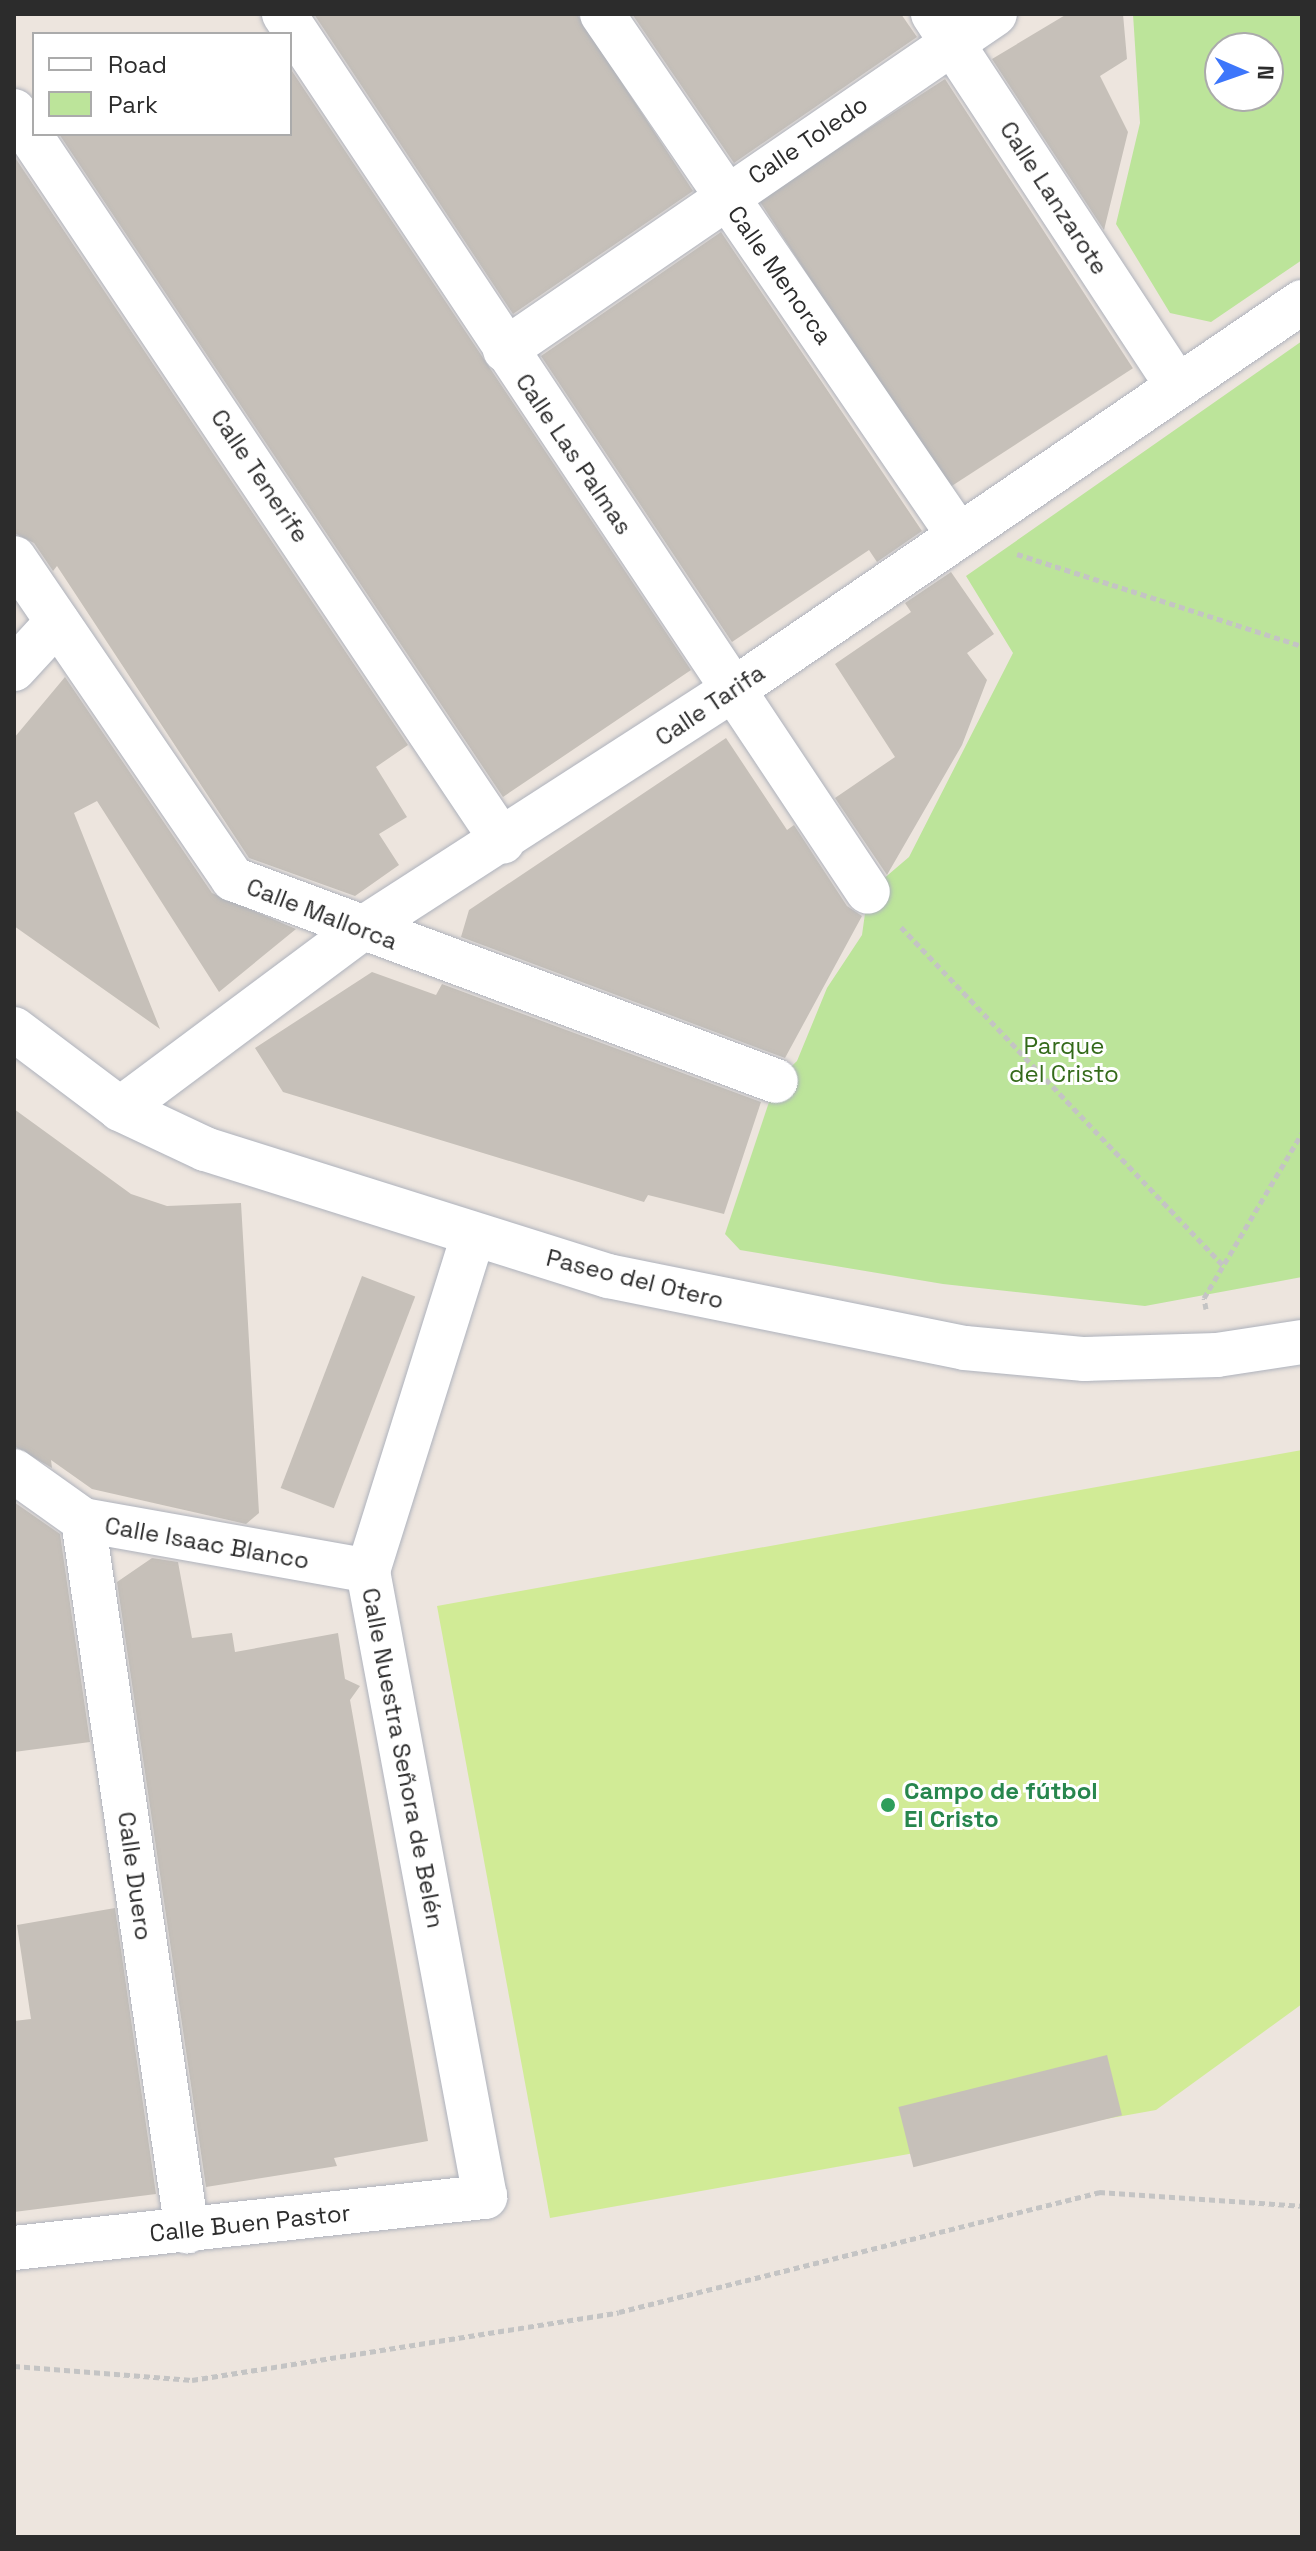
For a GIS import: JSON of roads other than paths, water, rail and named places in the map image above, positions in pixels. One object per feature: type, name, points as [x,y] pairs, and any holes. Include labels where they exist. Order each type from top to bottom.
[{"type":"street","name":"Calle Las Palmas","points":[[284,14],[868,892]]},
{"type":"street","name":"Calle Menorca","points":[[602,14],[959,536]]},
{"type":"street","name":"Calle Toledo","points":[[505,350],[725,197],[942,28],[995,14]]},
{"type":"street","name":"Calle Lanzarote","points":[[942,28],[1175,383]]},
{"type":"street","name":"Calle Tenerife","points":[[14,111],[503,842]]},
{"type":"street","name":"Calle Tarifa","points":[[120,1109],[360,930],[503,842],[733,690],[959,536],[1175,383],[1302,302]]},
{"type":"street","name":"Calle Mallorca","points":[[14,558],[233,879],[360,930],[776,1081]]},
{"type":"street","points":[[14,669],[57,622]]},
{"type":"street","name":"Paseo del Otero","points":[[14,1029],[120,1109],[205,1149],[473,1236],[608,1276],[965,1348],[1084,1359],[1217,1355],[1302,1342]]},
{"type":"street","name":"Calle Nuestra Señora de Belén","points":[[473,1236],[368,1571],[485,2197]]},
{"type":"street","name":"Calle Isaac Blanco","points":[[14,1471],[83,1520],[368,1571]]},
{"type":"street","name":"Calle Duero","points":[[83,1520],[187,2231]]},
{"type":"street","name":"Calle Buen Pastor","points":[[14,2248],[485,2197]]},
{"type":"place","name":"Campo de fútbol El Cristo","points":[[888,1805]]},
{"type":"park label","name":"Parque del Cristo","points":[[1064,1060]]}]
